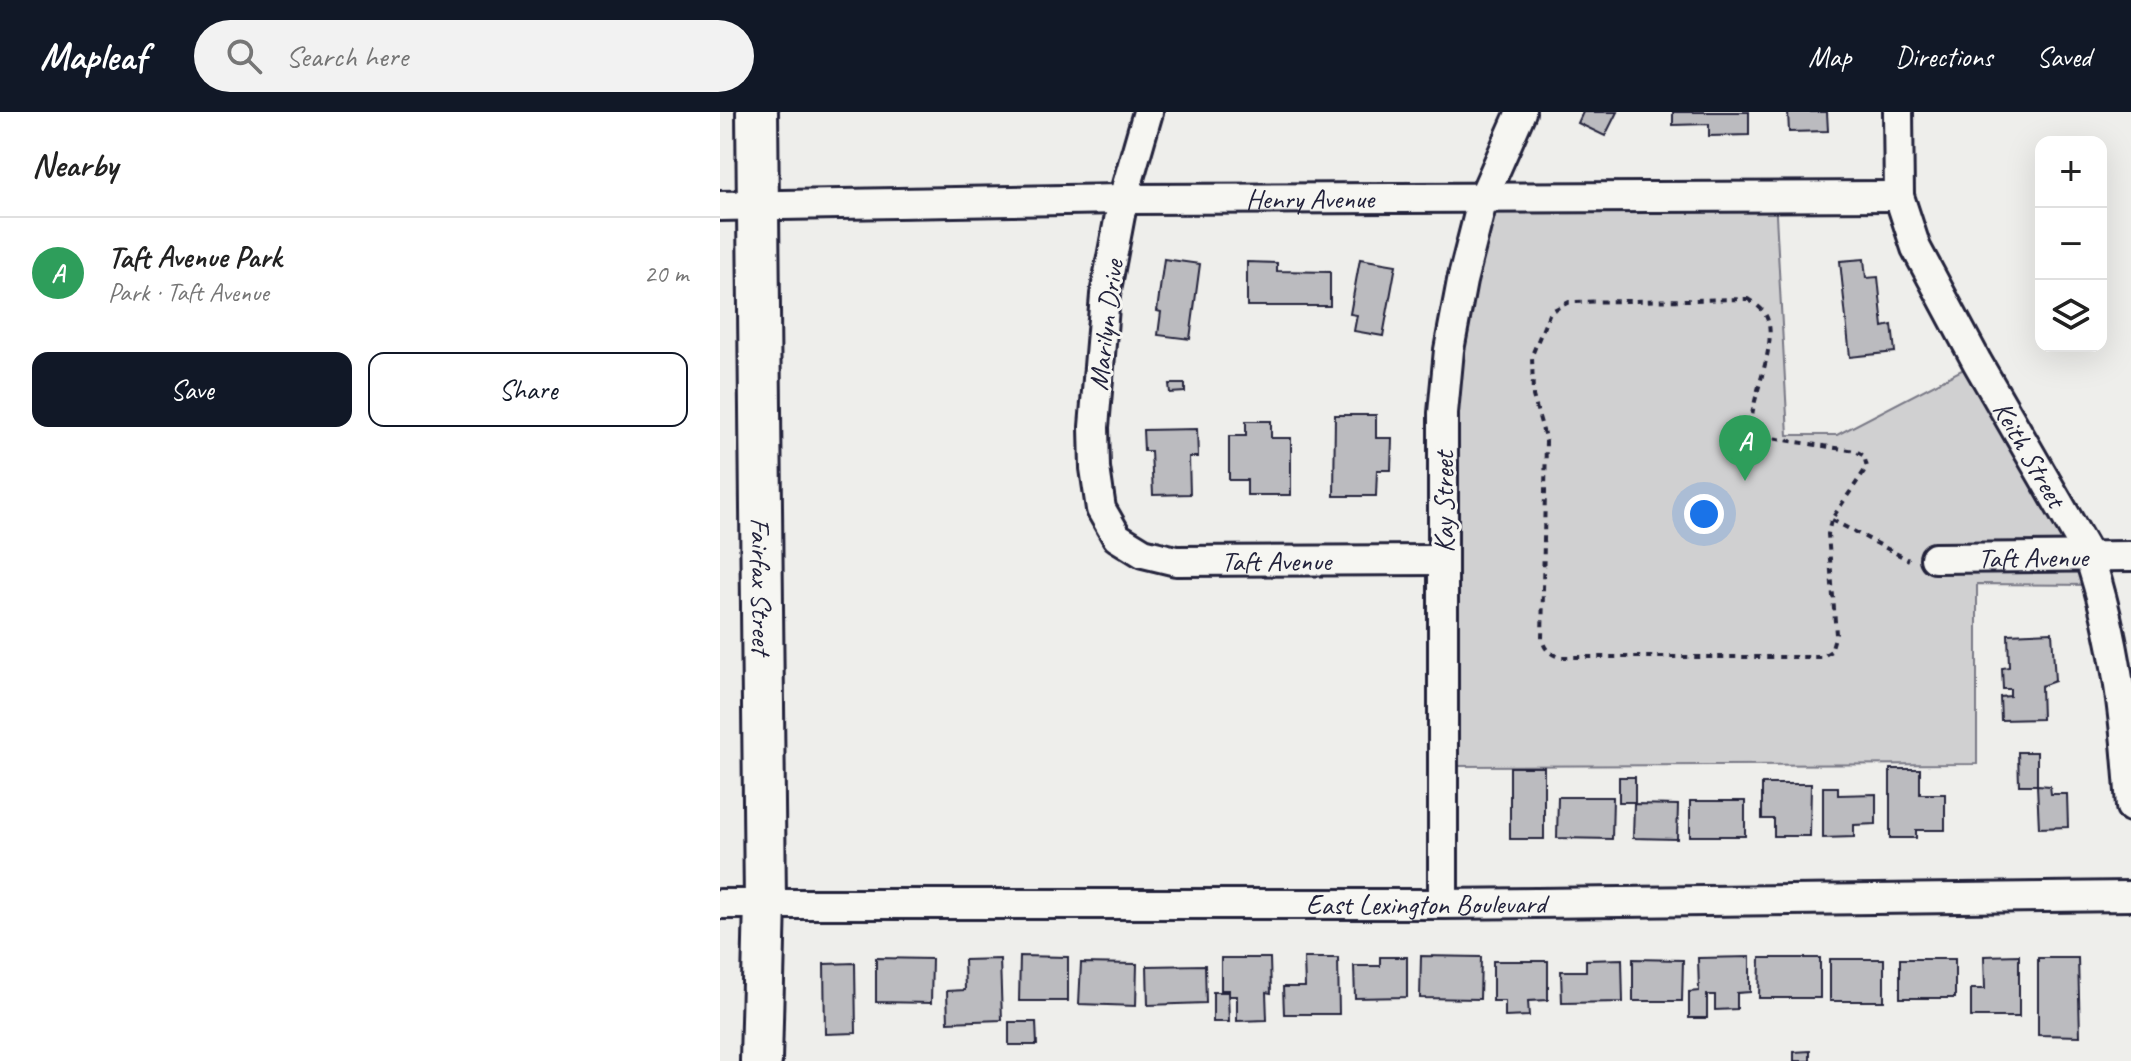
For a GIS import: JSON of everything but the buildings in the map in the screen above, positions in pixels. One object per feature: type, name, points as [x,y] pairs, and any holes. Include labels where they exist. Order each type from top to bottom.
[{"type":"street","name":"Fairfax Street","points":[[757,112],[739,205],[765,902],[761,1061]]},
{"type":"street","name":"Marilyn Drive","points":[[1117,537],[1101,509],[1095,468],[1094,427],[1105,295],[1123,199],[1148,112]]},
{"type":"street","name":"Kay Street","points":[[1443,904],[1443,413],[1449,350],[1483,198],[1521,112]]},
{"type":"street","name":"Keith Street","points":[[1898,112],[1899,196],[1916,248],[1977,362],[2089,556],[2098,585],[2125,721],[2131,807]]},
{"type":"street","name":"Henry Avenue","points":[[739,205],[1123,199],[1899,196]]},
{"type":"street","name":"Taft Avenue","points":[[1117,537],[1143,553],[1176,561],[1443,560]]},
{"type":"street","name":"Taft Avenue","points":[[1924,560],[2131,556]]},
{"type":"street","name":"East Lexington Boulevard","points":[[720,904],[1443,904],[2131,896]]},
{"type":"path","points":[[1748,299],[1765,312],[1771,339],[1750,416],[1751,430],[1758,436],[1856,451],[1864,456],[1867,467],[1831,520],[1828,534],[1836,634],[1831,651],[1822,657],[1559,657],[1551,654],[1545,649],[1542,639],[1546,441],[1533,396],[1532,355],[1550,312],[1569,302],[1748,299]]},
{"type":"path","points":[[1831,520],[1924,560]]},
{"type":"shaded area","points":[[1775,197],[1788,435],[1837,435],[1977,362],[2098,585],[1977,584],[1977,764],[1443,766],[1443,413],[1483,198]]},
{"type":"place","name":"Taft Avenue Park","points":[[1745,481]]}]
